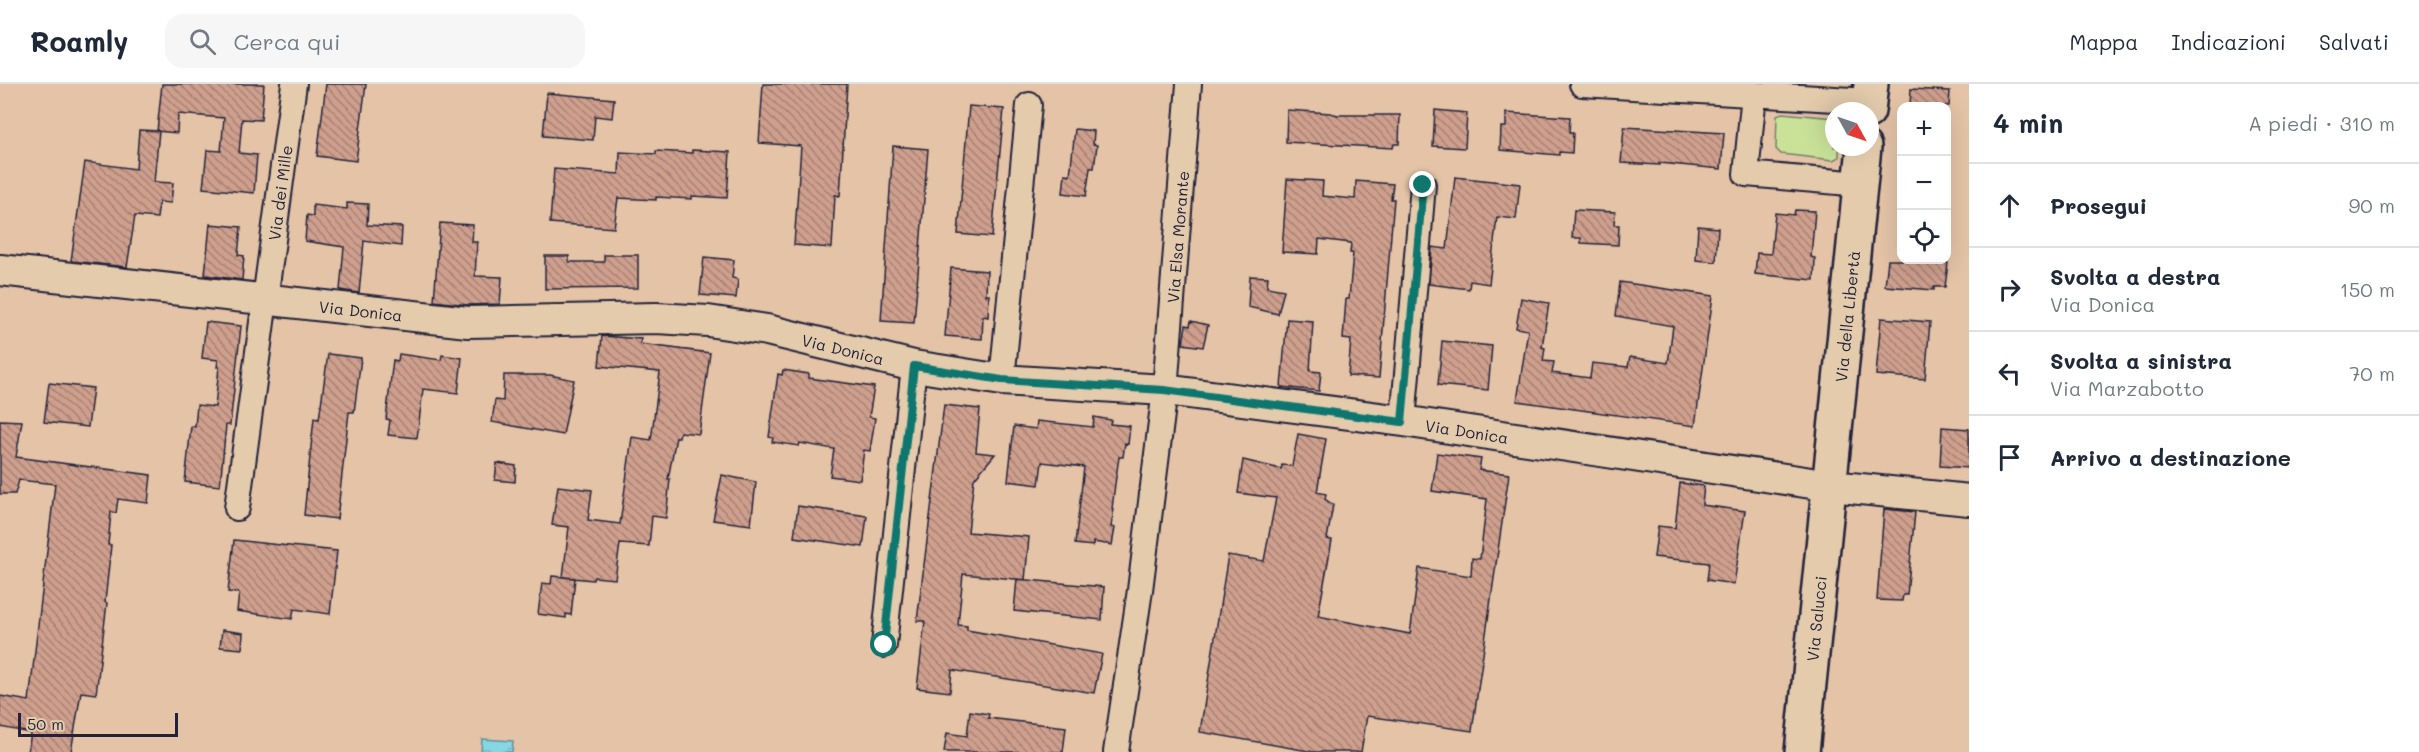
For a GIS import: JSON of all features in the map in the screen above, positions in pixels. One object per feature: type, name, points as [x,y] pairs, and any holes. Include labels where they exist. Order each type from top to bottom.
[{"type":"main road","name":"Via della Libertà","points":[[1831,486],[1863,156]]},
{"type":"main road","name":"Via Salucci","points":[[1802,752],[1831,486]]},
{"type":"street","name":"Via dei Mille","points":[[237,508],[294,84]]},
{"type":"street","name":"Via Elsa Morante","points":[[1116,752],[1140,590],[1164,390],[1189,84]]},
{"type":"street","points":[[1582,84],[1869,99]]},
{"type":"street","points":[[1754,94],[1746,174],[1861,183]]},
{"type":"street","points":[[1002,380],[1029,105]]},
{"type":"street","points":[[1402,422],[1423,185]]},
{"type":"street","name":"Via Donica","points":[[0,270],[468,322],[656,318],[708,321],[766,330],[914,366],[1002,380],[1164,390],[1402,422],[1831,486],[1969,500]]},
{"type":"street","points":[[884,645],[914,366]]},
{"type":"green space","points":[[1782,113],[1825,117],[1825,156],[1839,157],[1833,160],[1781,154],[1776,149],[1777,115]]},
{"type":"water","points":[[482,739],[513,741],[512,752],[481,752]]},
{"type":"building","points":[[162,84],[264,84],[261,120],[242,119],[239,153],[257,155],[254,193],[203,188],[207,150],[221,151],[224,118],[178,114],[177,133],[157,131]]},
{"type":"building","points":[[326,84],[366,84],[356,161],[317,156]]},
{"type":"building","points":[[763,84],[847,84],[840,196],[835,195],[832,248],[794,245],[801,146],[759,143]]},
{"type":"building","points":[[1911,89],[1950,91],[1949,102],[1910,102]]},
{"type":"building","points":[[547,93],[614,99],[612,118],[595,116],[593,140],[543,136]]},
{"type":"building","points":[[969,106],[1004,109],[992,237],[958,234]]},
{"type":"building","points":[[1287,110],[1338,115],[1400,115],[1399,144],[1394,144],[1393,148],[1286,142]]},
{"type":"building","points":[[1435,110],[1467,113],[1465,148],[1433,146]]},
{"type":"building","points":[[1506,113],[1570,117],[1569,133],[1573,133],[1572,153],[1559,152],[1559,155],[1500,150],[1501,127],[1506,127]]},
{"type":"building","points":[[1624,127],[1724,133],[1721,169],[1659,163],[1660,165],[1621,163]]},
{"type":"building","points":[[1075,129],[1094,131],[1093,144],[1097,145],[1094,168],[1090,168],[1086,196],[1063,193],[1065,174],[1070,175]]},
{"type":"building","points":[[139,130],[159,131],[154,182],[173,183],[171,203],[159,202],[157,218],[135,216],[127,267],[71,261],[85,162],[136,169]]},
{"type":"building","points":[[893,146],[928,149],[914,323],[881,321]]},
{"type":"building","points":[[692,150],[730,152],[727,198],[656,197],[656,200],[618,198],[614,228],[550,223],[554,169],[619,174],[620,152],[692,153]]},
{"type":"building","points":[[1455,177],[1520,184],[1516,219],[1497,217],[1489,284],[1470,281],[1469,289],[1429,284],[1432,247],[1447,249]]},
{"type":"building","points":[[1287,179],[1323,181],[1322,196],[1355,199],[1356,181],[1393,184],[1391,199],[1394,199],[1379,378],[1348,376],[1351,340],[1343,339],[1353,253],[1350,253],[1351,243],[1319,239],[1318,254],[1282,252]]},
{"type":"building","points":[[347,203],[368,204],[367,225],[402,227],[401,246],[364,241],[359,293],[340,290],[344,247],[305,241],[307,215],[313,216],[313,205],[347,209]]},
{"type":"building","points":[[1574,210],[1615,212],[1614,225],[1619,225],[1618,245],[1581,243],[1581,238],[1572,238]]},
{"type":"building","points":[[1795,210],[1815,211],[1811,257],[1815,258],[1814,280],[1755,274],[1757,253],[1771,254],[1775,213],[1794,215]]},
{"type":"building","points":[[440,223],[473,225],[472,242],[477,242],[475,276],[502,277],[500,304],[468,305],[434,301]]},
{"type":"building","points":[[210,224],[241,227],[238,255],[244,256],[242,280],[205,275]]},
{"type":"building","points":[[1698,226],[1718,228],[1716,262],[1696,260]]},
{"type":"building","points":[[604,255],[638,255],[638,288],[545,289],[545,256],[569,256],[569,262],[604,262]]},
{"type":"building","points":[[704,257],[734,260],[732,278],[738,279],[736,298],[700,295]]},
{"type":"building","points":[[1888,260],[1897,260],[1897,264],[1948,264],[1945,287],[1934,287],[1934,290],[1885,286]]},
{"type":"building","points":[[951,268],[987,271],[988,317],[983,316],[982,339],[945,336]]},
{"type":"building","points":[[1250,276],[1268,277],[1267,287],[1284,290],[1278,314],[1248,307]]},
{"type":"building","points":[[1620,282],[1713,296],[1695,426],[1517,401],[1528,330],[1516,328],[1521,298],[1549,303],[1542,347],[1545,348],[1543,361],[1554,362],[1552,373],[1590,378],[1592,363],[1628,367],[1630,357],[1668,363],[1673,326],[1616,316]]},
{"type":"building","points":[[1881,318],[1930,322],[1925,379],[1876,375]]},
{"type":"building","points":[[1287,319],[1313,321],[1310,371],[1321,372],[1319,391],[1281,387]]},
{"type":"building","points":[[1191,321],[1208,325],[1203,347],[1183,344],[1186,325],[1190,326]]},
{"type":"building","points":[[206,322],[241,326],[230,425],[226,425],[220,486],[185,482],[191,426],[195,427],[197,405],[215,407],[219,367],[217,367],[218,360],[202,358]]},
{"type":"building","points":[[602,336],[641,339],[640,344],[710,353],[699,434],[680,432],[679,437],[676,437],[668,479],[670,479],[666,518],[652,516],[649,546],[620,544],[615,579],[594,577],[593,580],[563,577],[569,527],[552,525],[558,486],[592,490],[588,520],[620,524],[632,437],[651,440],[660,372],[599,366]]},
{"type":"building","points":[[1442,341],[1492,346],[1488,390],[1438,385]]},
{"type":"building","points":[[328,354],[361,358],[354,412],[349,412],[337,519],[304,515],[314,418],[319,419]]},
{"type":"building","points":[[399,354],[441,360],[442,355],[462,358],[458,393],[423,389],[417,438],[388,435],[390,420],[386,419],[393,360],[398,361]]},
{"type":"building","points":[[783,370],[809,374],[809,378],[874,387],[869,417],[875,418],[870,451],[864,450],[860,480],[830,476],[834,449],[800,443],[799,446],[772,442],[773,438],[769,437],[778,374],[782,375]]},
{"type":"building","points":[[504,375],[550,375],[574,380],[563,435],[492,422],[495,400],[503,401]]},
{"type":"building","points":[[49,383],[93,388],[88,427],[44,422]]},
{"type":"building","points":[[944,405],[980,409],[976,452],[995,454],[974,479],[968,532],[1029,537],[1025,580],[963,574],[958,625],[967,626],[967,630],[1102,654],[1094,693],[952,670],[950,692],[917,688],[925,621],[917,621]]},
{"type":"building","points":[[1094,417],[1111,420],[1110,424],[1130,426],[1128,444],[1125,443],[1123,457],[1119,457],[1112,509],[1114,509],[1111,527],[1115,528],[1112,545],[1093,542],[1093,546],[1075,544],[1084,467],[1042,462],[1039,485],[1008,481],[1014,426],[1036,429],[1037,421],[1093,427]]},
{"type":"building","points":[[0,420],[22,421],[16,457],[151,475],[148,503],[118,499],[116,513],[111,512],[108,545],[111,545],[105,602],[107,603],[96,694],[81,692],[71,752],[28,752],[31,733],[0,727],[0,696],[29,701],[55,484],[19,480],[15,494],[0,494]]},
{"type":"building","points":[[1942,427],[1969,429],[1969,468],[1940,466]]},
{"type":"building","points":[[1298,434],[1326,439],[1317,492],[1326,494],[1325,499],[1333,505],[1327,539],[1332,540],[1318,616],[1410,634],[1419,568],[1471,576],[1472,558],[1480,559],[1487,499],[1432,491],[1437,453],[1481,459],[1479,470],[1509,474],[1472,731],[1367,716],[1361,752],[1314,752],[1200,732],[1228,555],[1264,561],[1276,498],[1238,493],[1243,460],[1281,469],[1282,465],[1292,466]]},
{"type":"building","points":[[497,463],[516,466],[515,482],[495,480]]},
{"type":"building","points":[[722,475],[756,482],[751,525],[713,520]]},
{"type":"building","points":[[1680,483],[1704,486],[1702,505],[1745,511],[1734,584],[1707,580],[1709,563],[1654,557],[1658,526],[1675,528]]},
{"type":"building","points":[[798,506],[867,516],[863,547],[794,537]]},
{"type":"building","points":[[1884,509],[1915,512],[1907,595],[1903,595],[1902,601],[1877,600]]},
{"type":"building","points":[[234,540],[337,551],[330,614],[294,609],[292,619],[237,611],[239,593],[228,592]]},
{"type":"building","points":[[552,576],[575,578],[571,615],[566,614],[566,618],[538,614],[542,583],[551,584]]},
{"type":"building","points":[[1017,579],[1104,587],[1102,620],[1014,611]]},
{"type":"building","points":[[222,630],[243,633],[242,649],[220,647]]},
{"type":"building","points":[[970,711],[989,714],[988,718],[1066,727],[1063,752],[944,752],[947,733],[967,736]]},
{"type":"route","points":[[884,645],[914,366],[1002,380],[1164,390],[1402,422],[1423,185]]}]
